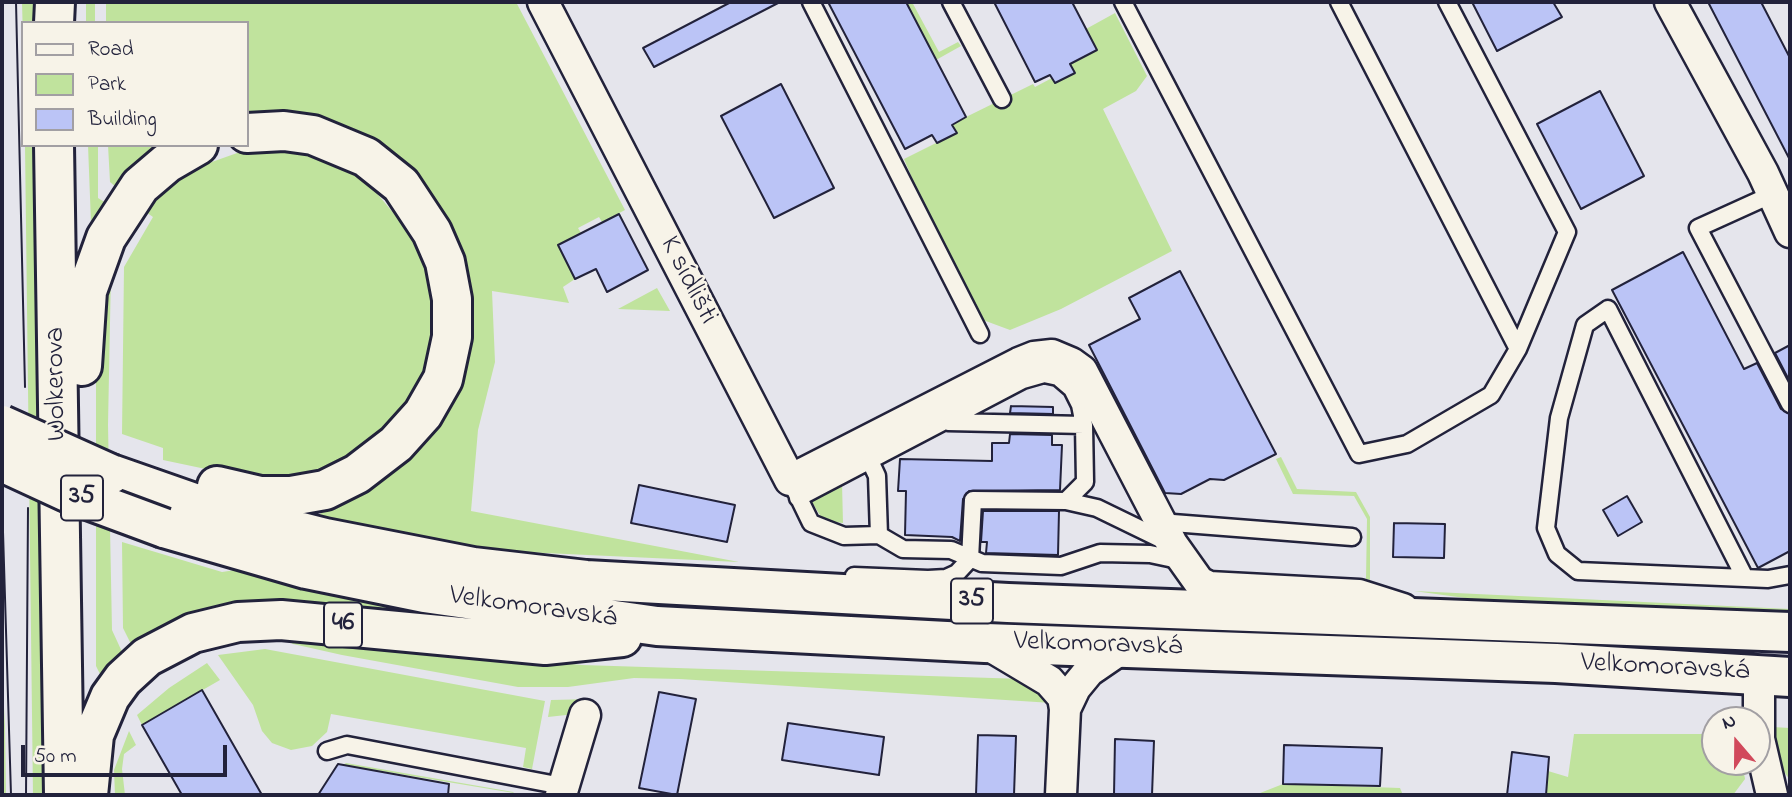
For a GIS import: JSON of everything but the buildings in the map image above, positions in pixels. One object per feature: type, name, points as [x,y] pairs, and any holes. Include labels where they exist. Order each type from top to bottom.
[{"type":"main road","points":[[54,21],[55,2]]},
{"type":"main road","points":[[164,499],[302,495],[335,486],[369,467],[416,425],[438,391],[447,365],[452,313],[445,262],[432,232],[401,185],[366,157],[322,138],[284,131],[248,133]]},
{"type":"main road","name":"Wolkerova","points":[[54,147],[65,795]]},
{"type":"main road","points":[[62,622],[75,602],[83,568],[83,318],[92,273],[106,238],[140,186],[167,163],[195,147]]},
{"type":"main road","name":"35","points":[[2,425],[164,499]]},
{"type":"main road","name":"35","points":[[2,462],[67,492],[164,499]]},
{"type":"main road","name":"Velkomoravská","points":[[164,499],[380,550],[473,567],[586,580],[1008,603],[1790,632]]},
{"type":"main road","name":"Velkomoravská","points":[[164,499],[306,569],[515,608],[701,629],[985,643],[1542,662],[1775,676]]},
{"type":"main road","name":"46","points":[[88,795],[94,734],[104,707],[117,687],[156,651],[201,631],[237,622],[281,620],[545,645],[701,629]]},
{"type":"street","name":"K sídlišti","points":[[543,2],[794,489]]},
{"type":"street","points":[[1670,2],[1782,190],[1790,232]]},
{"type":"street","points":[[794,489],[870,451],[1019,363],[1034,357],[1052,355],[1072,363],[1082,371],[1171,542],[1199,582],[1209,587],[1359,595],[1440,621]]},
{"type":"street","points":[[985,643],[1049,681],[1063,697],[1065,709],[1061,795]]},
{"type":"street","points":[[1065,709],[1075,688],[1089,671],[1124,647]]},
{"type":"street","points":[[1772,795],[1759,739],[1775,676]]},
{"type":"street","points":[[562,791],[585,715]]},
{"type":"lane","points":[[811,2],[980,334]]},
{"type":"lane","points":[[951,2],[1002,99]]},
{"type":"lane","points":[[1123,2],[1359,454],[1407,444],[1491,395],[1518,349],[1567,232],[1447,2]]},
{"type":"lane","points":[[1339,2],[1518,349]]},
{"type":"lane","points":[[1782,190],[1698,228],[1790,404]]},
{"type":"lane","points":[[1745,578],[1608,309],[1585,325],[1559,418],[1546,528],[1557,554],[1578,571],[1745,578],[1790,575]]},
{"type":"lane","points":[[878,535],[877,476],[870,451],[945,422],[1023,380],[1044,374],[1058,377],[1072,389],[1080,405],[1084,425],[1085,482],[1066,501]]},
{"type":"lane","points":[[945,422],[1084,425]]},
{"type":"lane","points":[[794,489],[811,523],[844,536],[878,535],[903,549],[951,550],[982,563],[1061,566],[1100,553],[1150,554],[1171,542],[1232,530],[1352,537]]},
{"type":"lane","points":[[832,575],[946,578],[957,573],[970,559],[973,500],[1066,501],[1097,508],[1171,542]]},
{"type":"lane","points":[[586,580],[671,567]]},
{"type":"lane","points":[[327,751],[346,745],[562,791]]},
{"type":"green space","points":[[22,2],[36,2],[37,21],[22,21]]},
{"type":"green space","points":[[86,2],[95,2],[95,21],[86,21]]},
{"type":"green space","points":[[106,2],[516,2],[625,210],[602,222],[599,217],[578,228],[581,233],[558,245],[575,279],[563,287],[569,303],[492,291],[495,362],[478,430],[471,511],[739,562],[523,552],[432,541],[322,519],[319,515],[322,512],[366,488],[455,390],[429,196],[248,117],[248,21],[106,21]]},
{"type":"green space","points":[[906,2],[912,2],[939,52],[958,42],[961,46],[936,60]]},
{"type":"green space","points":[[1115,13],[1147,76],[1136,91],[1103,109],[1172,251],[1061,309],[1010,330],[983,320],[925,209],[904,159],[956,133],[952,125],[966,117],[1033,84],[1035,87],[1052,78],[1055,83],[1074,73],[1070,64],[1097,50],[1086,29]]},
{"type":"green space","points":[[25,147],[38,147],[49,795],[33,795]]},
{"type":"green space","points":[[88,147],[98,147],[98,198],[106,203],[91,223]]},
{"type":"green space","points":[[108,147],[161,147],[117,188],[110,182]]},
{"type":"green space","points":[[290,151],[334,163],[370,185],[405,227],[427,267],[434,308],[433,336],[424,375],[407,406],[363,449],[313,479],[272,483],[163,460],[163,448],[122,434],[124,267],[153,217],[143,210],[192,169],[240,152]]},
{"type":"green space","points":[[111,272],[108,425],[112,630],[123,654],[101,676],[96,666],[96,362],[98,315]]},
{"type":"green space","points":[[657,288],[670,311],[618,309]]},
{"type":"green space","points":[[1281,457],[1297,489],[1356,492],[1370,517],[1370,580],[1366,579],[1367,519],[1354,496],[1293,494],[1276,459]]},
{"type":"green space","points":[[842,483],[843,523],[829,521],[821,517],[812,502],[815,497]]},
{"type":"green space","points":[[122,542],[222,572],[242,569],[537,627],[315,606],[132,646],[123,628]]},
{"type":"green space","points":[[1414,591],[1790,609],[1790,614],[1531,607]]},
{"type":"green space","points":[[277,635],[582,665],[1024,679],[1031,681],[1052,703],[680,679],[634,678],[568,687],[518,687],[342,655],[293,644]]},
{"type":"green space","points":[[265,649],[545,701],[532,769],[523,767],[526,748],[331,714],[327,732],[312,746],[291,750],[272,743],[262,731],[253,705],[218,655]]},
{"type":"green space","points":[[207,663],[220,680],[142,725],[137,715],[169,688]]},
{"type":"green space","points":[[2,668],[5,726],[6,795],[2,795]]},
{"type":"green space","points":[[593,699],[575,714],[548,717],[551,700]]},
{"type":"green space","points":[[1772,727],[1790,728],[1790,780],[1779,765],[1773,747]]},
{"type":"green space","points":[[129,731],[136,745],[124,754],[122,769],[125,795],[115,795],[114,770]]},
{"type":"green space","points":[[1574,734],[1701,734],[1701,776],[1744,776],[1745,779],[1733,795],[1546,795],[1548,771],[1568,777]]},
{"type":"green space","points":[[346,763],[514,793],[345,765],[338,773],[334,771]]},
{"type":"green space","points":[[1283,784],[1400,788],[1403,795],[1255,795]]},
{"type":"tram line","points":[[16,2],[25,387]]},
{"type":"tram line","points":[[2,499],[11,795]]},
{"type":"tram line","points":[[26,795],[28,508]]}]
